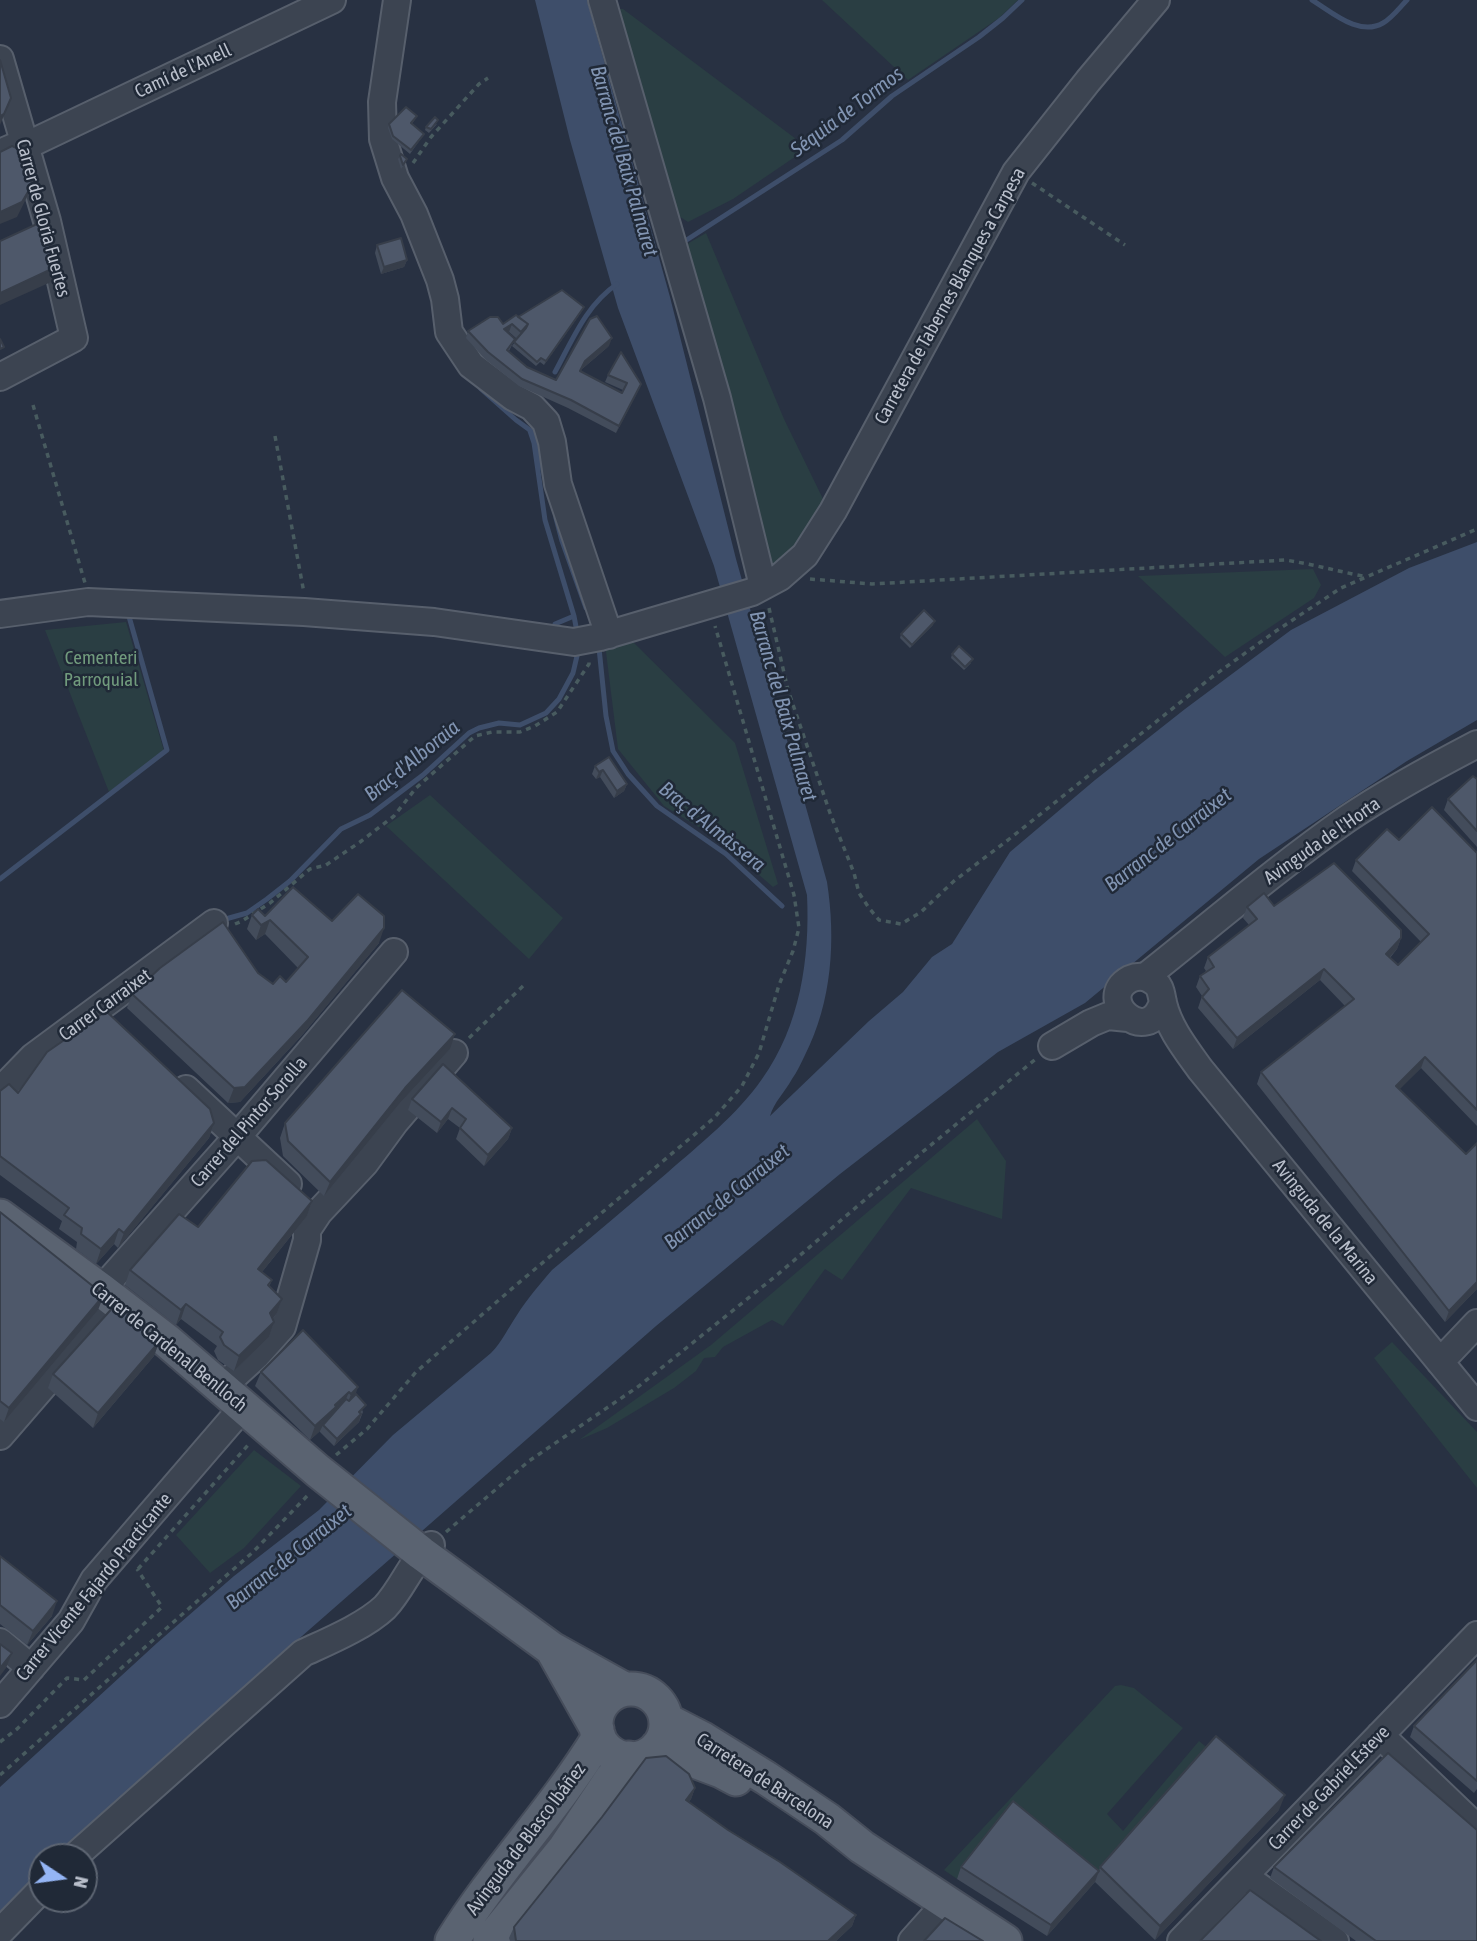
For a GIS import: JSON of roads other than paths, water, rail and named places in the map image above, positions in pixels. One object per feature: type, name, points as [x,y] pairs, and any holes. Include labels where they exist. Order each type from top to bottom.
[{"type":"main road","name":"Carrer de Cardenal Benlloch","points":[[0,1216],[167,1341],[240,1410],[423,1549]]},
{"type":"main road","points":[[423,1549],[552,1649],[624,1689]]},
{"type":"main road","points":[[552,1649],[606,1748],[616,1755],[651,1742],[663,1709],[654,1697],[644,1691],[624,1689],[611,1695],[603,1704],[598,1715],[598,1733]]},
{"type":"main road","name":"Avinguda de Blasco Ibáñez","points":[[459,1929],[586,1759],[598,1733]]},
{"type":"main road","name":"Carretera de Barcelona","points":[[651,1742],[703,1739],[766,1778],[827,1819],[862,1847],[1005,1941]]},
{"type":"main road","name":"Avinguda de Blasco Ibáñez","points":[[494,1937],[565,1848],[612,1778],[651,1742]]},
{"type":"main road","points":[[459,1929],[473,1930],[494,1937]]},
{"type":"street","name":"Camí de l'Anell","points":[[19,146],[332,0]]},
{"type":"street","points":[[397,0],[382,103],[383,139],[395,178],[414,214],[440,280],[449,332],[471,365],[513,397],[532,407],[546,422],[558,484],[599,637]]},
{"type":"street","points":[[0,614],[88,602],[303,612],[434,622],[575,642],[599,637],[765,585],[717,398],[602,0]]},
{"type":"street","name":"Carretera de Tabernes Blanques a Carpesa","points":[[765,585],[805,555],[834,511],[1016,172],[1088,80],[1156,0]]},
{"type":"street","name":"Carrer de Gloria Fuertes","points":[[0,59],[35,226],[74,338],[0,377]]},
{"type":"street","name":"Avinguda de l'Horta","points":[[1157,991],[1177,952],[1244,897],[1348,818],[1477,744]]},
{"type":"street","name":"Carrer Carraixet","points":[[0,1091],[33,1057],[214,923]]},
{"type":"street","name":"Carrer del Pintor Sorolla","points":[[0,1436],[237,1137],[394,952]]},
{"type":"street","points":[[1052,1046],[1108,1016],[1130,1011],[1155,1016],[1160,1010],[1157,991],[1137,977],[1123,985],[1130,1011]]},
{"type":"street","name":"Avinguda de la Marina","points":[[1157,991],[1176,1036],[1200,1069],[1477,1407]]},
{"type":"street","points":[[101,1008],[120,1027]]},
{"type":"street","name":"Avinguda de la Marina","points":[[1130,1011],[1176,1036]]},
{"type":"street","points":[[169,1073],[318,1212],[365,1163],[395,1122],[454,1053]]},
{"type":"street","name":"Carrer Vicente Fajardo Practicante","points":[[0,1704],[71,1621],[94,1580],[240,1410],[256,1356],[282,1327],[307,1240],[307,1230],[318,1212]]},
{"type":"street","points":[[1440,1362],[1477,1323]]},
{"type":"street","points":[[90,1843],[303,1653],[347,1633],[384,1607],[405,1580],[423,1549]]},
{"type":"street","name":"Carrer de Gabriel Esteve","points":[[1181,1941],[1477,1635]]},
{"type":"street","points":[[0,1642],[31,1668]]},
{"type":"street","points":[[1380,1735],[1474,1819]]},
{"type":"street","points":[[1244,1876],[1335,1941]]},
{"type":"street","points":[[0,1932],[28,1903]]},
{"type":"street","points":[[912,1941],[946,1903]]},
{"type":"water","points":[[535,0],[587,0],[670,297],[736,559],[827,882],[831,926],[830,970],[821,1014],[800,1064],[770,1116],[903,992],[932,957],[952,944],[1010,852],[1095,780],[1291,630],[1409,568],[1477,542],[1477,720],[1407,761],[1259,859],[1085,1003],[998,1052],[840,1174],[656,1326],[261,1672],[72,1843],[28,1843],[28,1884],[0,1911],[0,1787],[157,1643],[234,1576],[319,1510],[393,1435],[491,1353],[525,1303],[552,1270],[718,1129],[741,1105],[775,1059],[794,1014],[807,943],[807,895],[714,566],[618,308],[570,140]]},
{"type":"waterway","name":"Séquia de Tormos","points":[[685,241],[842,140],[892,96],[979,37],[1022,0]]},
{"type":"waterway","name":"Séquia de Tormos","points":[[1312,0],[1346,21],[1365,27],[1383,23],[1407,0]]},
{"type":"waterway","name":"Séquia de Tormos","points":[[555,372],[588,313],[617,284]]},
{"type":"waterway","points":[[481,389],[534,433],[545,479]]},
{"type":"waterway","name":"Braç d'Alboraia","points":[[530,431],[545,520],[577,632]]},
{"type":"waterway","name":"Braç d'Almàssera","points":[[556,518],[586,608]]},
{"type":"waterway","points":[[0,879],[167,750],[128,613]]},
{"type":"waterway","points":[[556,632],[555,624],[574,616]]},
{"type":"waterway","name":"Braç d'Almàssera","points":[[599,648],[606,716],[613,751],[628,774],[657,806],[726,854],[782,906]]},
{"type":"waterway","name":"Braç d'Alboraia","points":[[222,920],[247,913],[267,899],[290,881],[341,829],[370,815],[423,775],[469,733],[499,723],[520,725],[546,713],[559,699],[573,673],[577,656]]},
{"type":"water label","name":"Barranc del Baix Palmaret","points":[[624,161]]},
{"type":"water label","name":"Barranc del Baix Palmaret","points":[[783,706]]},
{"type":"water label","name":"Barranc de Carraixet","points":[[1168,840]]},
{"type":"water label","name":"Barranc de Carraixet","points":[[727,1197]]},
{"type":"water label","name":"Barranc de Carraixet","points":[[289,1557]]},
{"type":"park label","name":"Cementeri Parroquial","points":[[101,669]]}]
